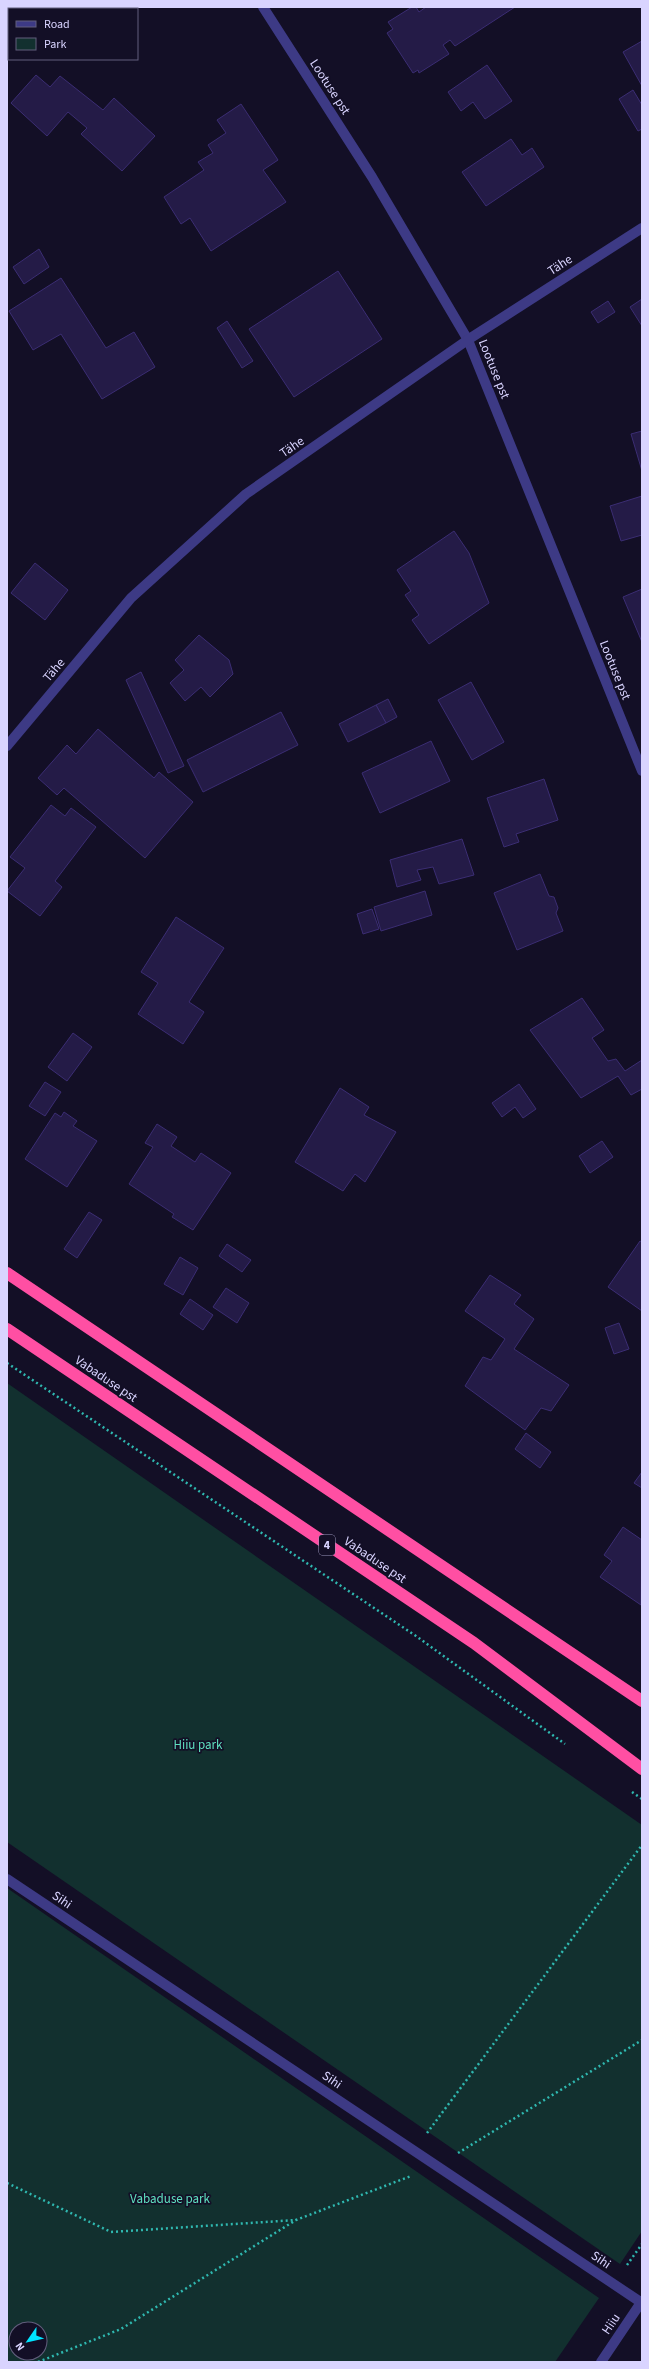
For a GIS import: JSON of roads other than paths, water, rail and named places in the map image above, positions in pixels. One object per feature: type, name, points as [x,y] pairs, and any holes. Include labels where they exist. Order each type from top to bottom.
[{"type":"highway","points":[[7,1273],[642,1701]]},
{"type":"highway","name":"Vabaduse pst","points":[[7,1329],[474,1643],[642,1769]]},
{"type":"street","name":"Lootuse pst","points":[[263,7],[372,176],[468,340],[642,771]]},
{"type":"street","name":"Tähe","points":[[7,746],[131,598],[246,494],[468,340],[642,228]]},
{"type":"street","name":"Sihi","points":[[7,1879],[642,2302]]},
{"type":"street","name":"Hiiu","points":[[601,2362],[642,2302]]},
{"type":"park label","name":"Hiiu park","points":[[198,1745]]},
{"type":"park label","name":"Vabaduse park","points":[[170,2199]]}]
